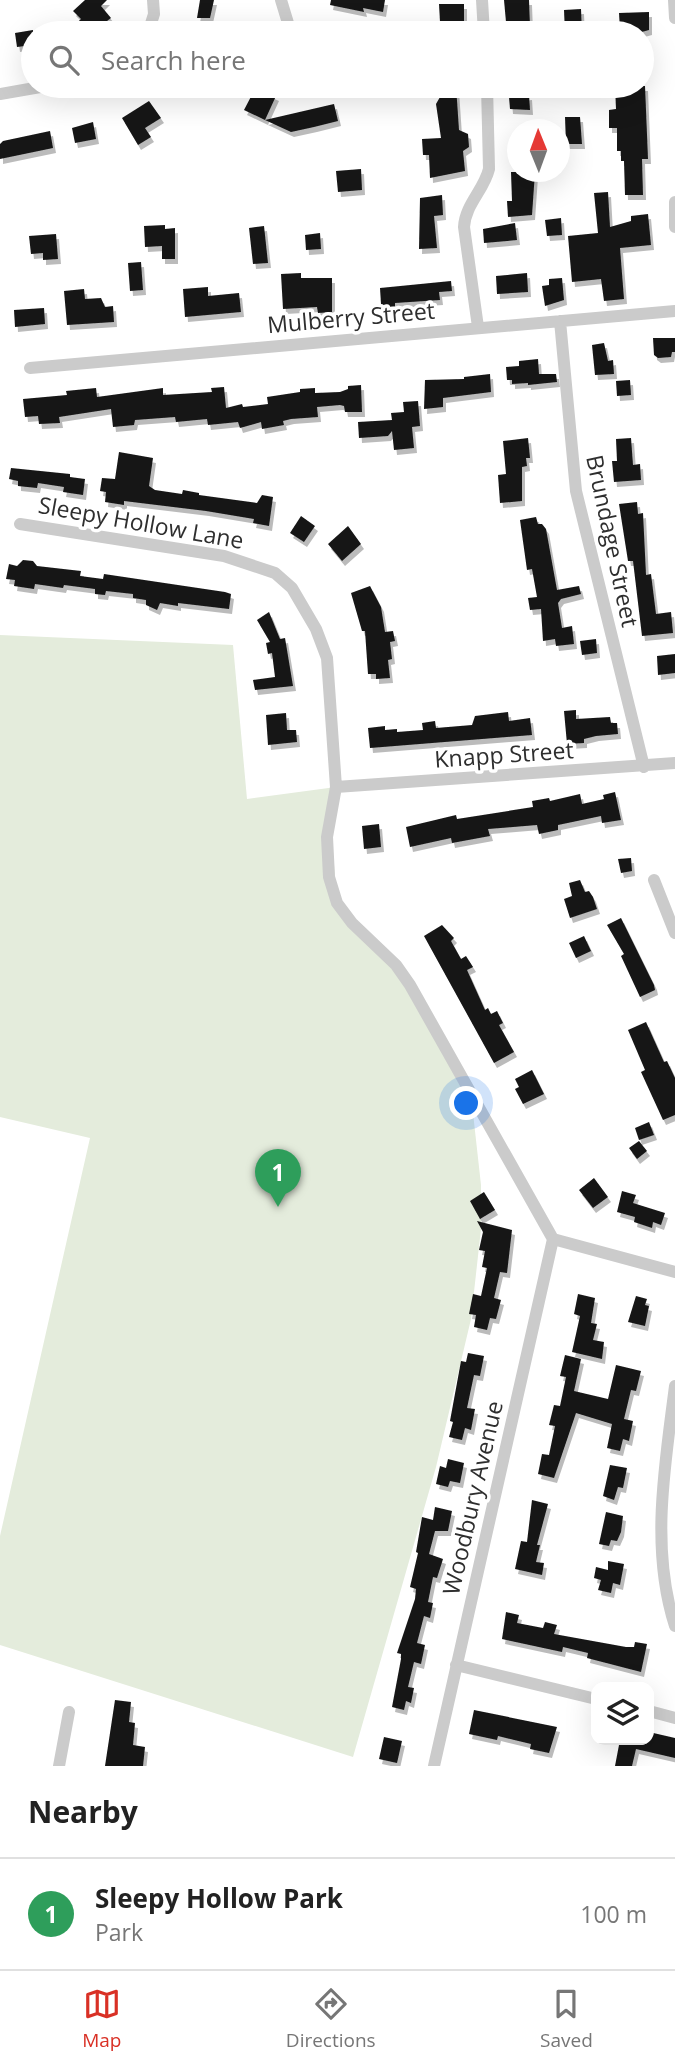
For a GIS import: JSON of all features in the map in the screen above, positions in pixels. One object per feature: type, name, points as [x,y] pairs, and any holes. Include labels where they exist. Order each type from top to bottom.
[{"type":"street","points":[[152,21],[153,0]]},
{"type":"street","points":[[281,0],[287,21]]},
{"type":"street","points":[[482,0],[483,21]]},
{"type":"street","points":[[674,0],[675,18]]},
{"type":"street","points":[[0,94],[21,90]]},
{"type":"street","points":[[478,327],[464,227],[466,213],[487,179],[489,169],[487,98]]},
{"type":"street","points":[[675,202],[675,227]]},
{"type":"street","name":"Mulberry Street","points":[[30,368],[675,311]]},
{"type":"street","name":"Brundage Street","points":[[560,321],[576,491],[643,766]]},
{"type":"street","name":"Sleepy Hollow Lane","points":[[20,524],[181,547],[254,564],[275,573],[292,588],[316,629],[327,658],[336,787],[327,837],[329,877],[337,904],[352,923],[396,965],[410,985],[553,1239]]},
{"type":"street","name":"Knapp Street","points":[[336,787],[675,763]]},
{"type":"street","points":[[654,880],[675,933]]},
{"type":"street","points":[[553,1239],[675,1272]]},
{"type":"street","name":"Woodbury Avenue","points":[[434,1766],[553,1239]]},
{"type":"street","points":[[675,1386],[663,1477],[661,1538],[675,1626]]},
{"type":"street","points":[[456,1664],[591,1698]]},
{"type":"street","points":[[59,1766],[69,1712]]},
{"type":"street","points":[[654,1713],[675,1718]]},
{"type":"green space","points":[[0,635],[233,645],[247,799],[336,787],[330,813],[337,903],[396,965],[470,1086],[481,1185],[481,1229],[471,1319],[436,1467],[353,1757],[0,1645],[0,1536],[90,1138],[0,1117]]},
{"type":"building","points":[[85,0],[107,0],[101,6],[111,18],[107,21],[79,21],[81,19],[73,11]]},
{"type":"building","points":[[200,0],[214,0],[210,18],[197,18]]},
{"type":"building","points":[[331,0],[385,0],[383,12],[363,8],[364,12],[330,5]]},
{"type":"building","points":[[504,0],[529,0],[530,21],[506,21]]},
{"type":"building","points":[[439,4],[464,4],[464,21],[440,21]]},
{"type":"building","points":[[581,9],[582,21],[564,21],[564,10]]},
{"type":"building","points":[[649,12],[649,21],[619,21],[619,13]]},
{"type":"building","points":[[21,32],[21,46],[17,47],[15,33]]},
{"type":"building","points":[[250,98],[275,98],[265,120],[244,110]]},
{"type":"building","points":[[439,98],[457,98],[459,130],[468,134],[469,147],[463,151],[465,171],[430,178],[429,155],[423,155],[422,139],[441,138],[436,104]]},
{"type":"building","points":[[509,98],[529,98],[530,110],[510,109]]},
{"type":"building","points":[[616,98],[645,98],[648,159],[642,159],[643,195],[625,195],[624,161],[621,161],[621,151],[617,151],[617,128],[609,128],[609,110],[616,109]]},
{"type":"building","points":[[149,101],[161,118],[145,128],[151,137],[138,145],[122,118]]},
{"type":"building","points":[[334,104],[338,121],[314,127],[291,132],[265,120]]},
{"type":"building","points":[[580,117],[582,144],[570,144],[570,119],[565,119]]},
{"type":"building","points":[[93,122],[96,139],[75,143],[72,128]]},
{"type":"building","points":[[50,131],[53,148],[0,159],[0,144],[3,141]]},
{"type":"building","points":[[361,169],[362,190],[338,192],[336,171]]},
{"type":"building","points":[[511,182],[534,182],[532,215],[508,217],[507,201],[512,201]]},
{"type":"building","points":[[608,192],[610,227],[631,221],[631,216],[648,214],[651,245],[620,248],[624,299],[604,301],[601,279],[572,282],[568,236],[598,233],[594,193]]},
{"type":"building","points":[[442,195],[443,215],[434,216],[437,248],[419,249],[420,198]]},
{"type":"building","points":[[561,218],[562,235],[547,236],[545,220]]},
{"type":"building","points":[[515,223],[517,240],[484,243],[483,229]]},
{"type":"building","points":[[165,225],[165,229],[175,228],[175,259],[162,259],[162,246],[145,247],[144,226]]},
{"type":"building","points":[[264,226],[268,263],[253,264],[249,228]]},
{"type":"building","points":[[320,233],[321,249],[306,250],[305,235]]},
{"type":"building","points":[[56,234],[58,259],[43,260],[43,253],[31,254],[29,236]]},
{"type":"building","points":[[141,262],[143,290],[130,291],[128,263]]},
{"type":"building","points":[[301,273],[301,278],[332,278],[332,312],[318,313],[317,307],[283,309],[281,274]]},
{"type":"building","points":[[527,273],[528,292],[497,294],[496,276]]},
{"type":"building","points":[[562,278],[564,300],[545,306],[542,286],[549,285],[549,279]]},
{"type":"building","points":[[451,281],[452,291],[439,292],[440,300],[395,303],[395,307],[383,308],[381,304],[380,288]]},
{"type":"building","points":[[208,287],[208,296],[239,293],[241,312],[185,317],[183,289]]},
{"type":"building","points":[[84,289],[85,299],[101,298],[105,307],[113,306],[114,322],[67,325],[64,291]]},
{"type":"building","points":[[44,308],[45,324],[15,327],[14,310]]},
{"type":"building","points":[[653,338],[675,338],[675,352],[672,352],[671,357],[658,358],[654,355]]},
{"type":"building","points":[[604,343],[608,361],[613,360],[614,374],[595,375],[592,345]]},
{"type":"building","points":[[538,359],[539,374],[556,374],[557,382],[528,385],[512,384],[512,380],[507,380],[506,367],[519,366],[519,361]]},
{"type":"building","points":[[490,374],[491,392],[443,398],[443,407],[424,409],[425,380],[464,379]]},
{"type":"building","points":[[630,380],[631,395],[617,396],[616,381]]},
{"type":"building","points":[[361,385],[362,412],[345,412],[344,406],[340,405],[317,407],[318,417],[291,419],[283,421],[284,425],[262,429],[261,422],[240,428],[238,422],[208,425],[207,419],[176,422],[175,417],[135,420],[134,425],[113,427],[111,409],[59,417],[60,423],[39,424],[38,416],[25,417],[23,399],[67,395],[66,391],[96,388],[97,397],[163,388],[163,395],[212,392],[211,388],[224,387],[226,408],[242,404],[243,407],[268,404],[267,397],[300,392],[300,389],[315,388],[315,393],[340,392],[348,389],[348,386]]},
{"type":"building","points":[[418,401],[420,426],[412,427],[414,448],[394,450],[392,431],[388,436],[359,438],[358,422],[392,420],[391,413],[404,412],[403,402]]},
{"type":"building","points":[[528,438],[530,458],[526,458],[527,466],[522,467],[522,501],[500,503],[498,475],[506,474],[503,441]]},
{"type":"building","points":[[631,438],[633,465],[640,464],[641,480],[614,482],[612,461],[617,461],[616,439]]},
{"type":"building","points":[[119,452],[153,458],[149,486],[155,490],[182,494],[183,490],[199,495],[257,503],[262,495],[273,497],[269,526],[253,523],[254,519],[206,511],[124,501],[124,505],[105,502],[106,492],[100,491],[102,478],[115,479]]},
{"type":"building","points":[[11,468],[70,474],[70,477],[85,479],[83,495],[63,492],[64,487],[38,483],[37,488],[18,486],[18,481],[9,479]]},
{"type":"building","points":[[637,502],[638,514],[643,513],[646,575],[651,574],[656,614],[671,612],[673,633],[642,636],[633,561],[628,561],[619,504]]},
{"type":"building","points":[[301,516],[315,526],[304,542],[290,533]]},
{"type":"building","points":[[536,517],[538,524],[542,524],[546,529],[557,590],[579,586],[581,594],[561,599],[558,603],[562,628],[572,626],[574,644],[556,646],[555,639],[543,641],[541,609],[530,610],[528,598],[537,597],[532,569],[527,570],[520,520]]},
{"type":"building","points":[[348,526],[361,544],[342,561],[328,544]]},
{"type":"building","points":[[23,560],[33,561],[37,566],[81,571],[80,576],[103,579],[104,574],[225,592],[231,594],[229,609],[160,603],[157,610],[146,605],[146,600],[133,598],[133,594],[106,591],[105,595],[95,594],[95,589],[64,585],[63,588],[35,584],[34,589],[14,586],[15,580],[6,579],[9,564],[17,566]]},
{"type":"building","points":[[370,586],[381,607],[385,632],[393,631],[395,641],[390,642],[392,659],[388,660],[390,678],[376,679],[376,674],[368,674],[365,631],[362,631],[351,593]]},
{"type":"building","points":[[269,612],[280,639],[285,638],[293,686],[255,690],[253,680],[275,677],[272,653],[268,654],[266,643],[270,642],[257,620]]},
{"type":"building","points":[[596,639],[597,653],[582,655],[580,641]]},
{"type":"building","points":[[675,654],[675,673],[658,675],[657,656]]},
{"type":"building","points":[[576,710],[576,719],[610,717],[611,723],[617,723],[618,734],[584,739],[584,743],[567,744],[564,711]]},
{"type":"building","points":[[508,712],[509,721],[530,718],[532,735],[370,748],[368,728],[385,726],[385,730],[397,729],[397,732],[423,730],[422,723],[435,721],[436,728],[472,725],[475,716]]},
{"type":"building","points":[[286,713],[287,730],[296,730],[297,742],[268,745],[266,715]]},
{"type":"building","points":[[615,792],[621,820],[602,823],[601,816],[558,825],[558,830],[539,834],[537,825],[488,829],[490,836],[452,843],[451,838],[410,847],[406,827],[456,815],[457,819],[533,807],[532,801],[549,798],[550,801],[580,794],[582,804],[604,799],[603,795]]},
{"type":"building","points":[[379,824],[381,847],[364,849],[362,826]]},
{"type":"building","points":[[631,858],[632,871],[621,873],[618,859]]},
{"type":"building","points":[[580,880],[585,892],[589,891],[593,897],[597,909],[570,918],[564,899],[572,896],[569,883]]},
{"type":"building","points":[[621,918],[654,985],[655,990],[640,997],[621,956],[624,954],[607,925]]},
{"type":"building","points":[[442,925],[454,938],[451,941],[461,959],[466,956],[473,967],[467,970],[485,1010],[488,1008],[491,1014],[497,1011],[503,1023],[499,1025],[514,1052],[494,1063],[424,936]]},
{"type":"building","points":[[584,936],[591,951],[576,958],[569,943]]},
{"type":"building","points":[[646,1022],[664,1062],[667,1061],[675,1078],[675,1115],[663,1120],[641,1072],[645,1070],[628,1030]]},
{"type":"building","points":[[532,1070],[544,1094],[523,1104],[515,1089],[519,1087],[515,1079]]},
{"type":"building","points":[[649,1122],[654,1135],[639,1140],[635,1128]]},
{"type":"building","points":[[639,1141],[647,1151],[637,1159],[629,1148]]},
{"type":"building","points":[[594,1178],[608,1197],[593,1208],[579,1190]]},
{"type":"building","points":[[622,1191],[636,1195],[633,1203],[665,1213],[661,1225],[653,1222],[652,1228],[634,1222],[635,1217],[617,1212]]},
{"type":"building","points":[[484,1192],[495,1210],[480,1219],[470,1201]]},
{"type":"building","points":[[477,1221],[512,1230],[507,1273],[500,1272],[494,1298],[501,1300],[496,1319],[490,1318],[487,1330],[474,1327],[476,1315],[469,1314],[473,1294],[481,1296],[487,1268],[482,1267],[485,1251],[479,1250],[483,1232]]},
{"type":"building","points":[[578,1294],[595,1298],[591,1323],[597,1324],[593,1340],[604,1342],[602,1359],[572,1352],[580,1316],[574,1314]]},
{"type":"building","points":[[636,1296],[647,1299],[645,1305],[649,1306],[645,1326],[628,1322]]},
{"type":"building","points":[[468,1353],[484,1356],[480,1376],[474,1375],[467,1408],[475,1409],[471,1430],[465,1428],[462,1440],[449,1437],[453,1422],[450,1421],[461,1361],[466,1362]]},
{"type":"building","points":[[565,1355],[581,1359],[574,1391],[608,1399],[616,1365],[641,1371],[636,1391],[631,1390],[624,1419],[633,1421],[629,1441],[623,1439],[620,1451],[607,1448],[612,1424],[576,1413],[554,1478],[538,1474],[542,1454],[549,1455],[555,1426],[549,1425],[554,1405],[560,1406],[566,1377],[560,1376]]},
{"type":"building","points":[[448,1459],[464,1463],[460,1483],[450,1481],[448,1487],[436,1484],[440,1466],[446,1468]]},
{"type":"building","points":[[610,1465],[627,1468],[623,1488],[618,1487],[614,1500],[603,1496]]},
{"type":"building","points":[[532,1500],[548,1504],[537,1545],[540,1545],[536,1562],[544,1563],[542,1575],[515,1569],[521,1541],[527,1542]]},
{"type":"building","points":[[435,1507],[452,1511],[448,1531],[435,1531],[429,1554],[443,1559],[437,1578],[433,1577],[428,1602],[433,1603],[430,1618],[424,1616],[417,1643],[425,1645],[421,1664],[414,1662],[408,1687],[414,1688],[411,1703],[406,1701],[404,1710],[392,1707],[401,1659],[401,1654],[397,1653],[415,1599],[416,1589],[410,1587],[418,1553],[422,1517],[433,1520]]},
{"type":"building","points":[[606,1512],[623,1516],[617,1541],[611,1540],[609,1546],[599,1544]]},
{"type":"building","points":[[608,1561],[624,1564],[620,1585],[613,1583],[611,1593],[598,1590],[601,1580],[594,1578],[596,1567],[608,1570]]},
{"type":"building","points":[[506,1612],[519,1615],[517,1623],[543,1628],[545,1622],[557,1625],[554,1634],[626,1647],[634,1647],[635,1642],[647,1644],[641,1672],[587,1658],[588,1653],[563,1647],[562,1652],[502,1639]]},
{"type":"building","points":[[115,1700],[131,1702],[129,1722],[135,1723],[133,1745],[145,1747],[143,1766],[105,1766]]},
{"type":"building","points":[[474,1710],[557,1727],[549,1753],[530,1749],[531,1744],[498,1736],[497,1740],[469,1734]]},
{"type":"building","points":[[654,1733],[675,1738],[675,1758],[636,1749],[632,1766],[615,1766],[619,1745],[654,1745]]},
{"type":"building","points":[[384,1737],[402,1741],[397,1763],[379,1759]]},
{"type":"place","name":"Sleepy Hollow Park","points":[[278,1207]]}]
